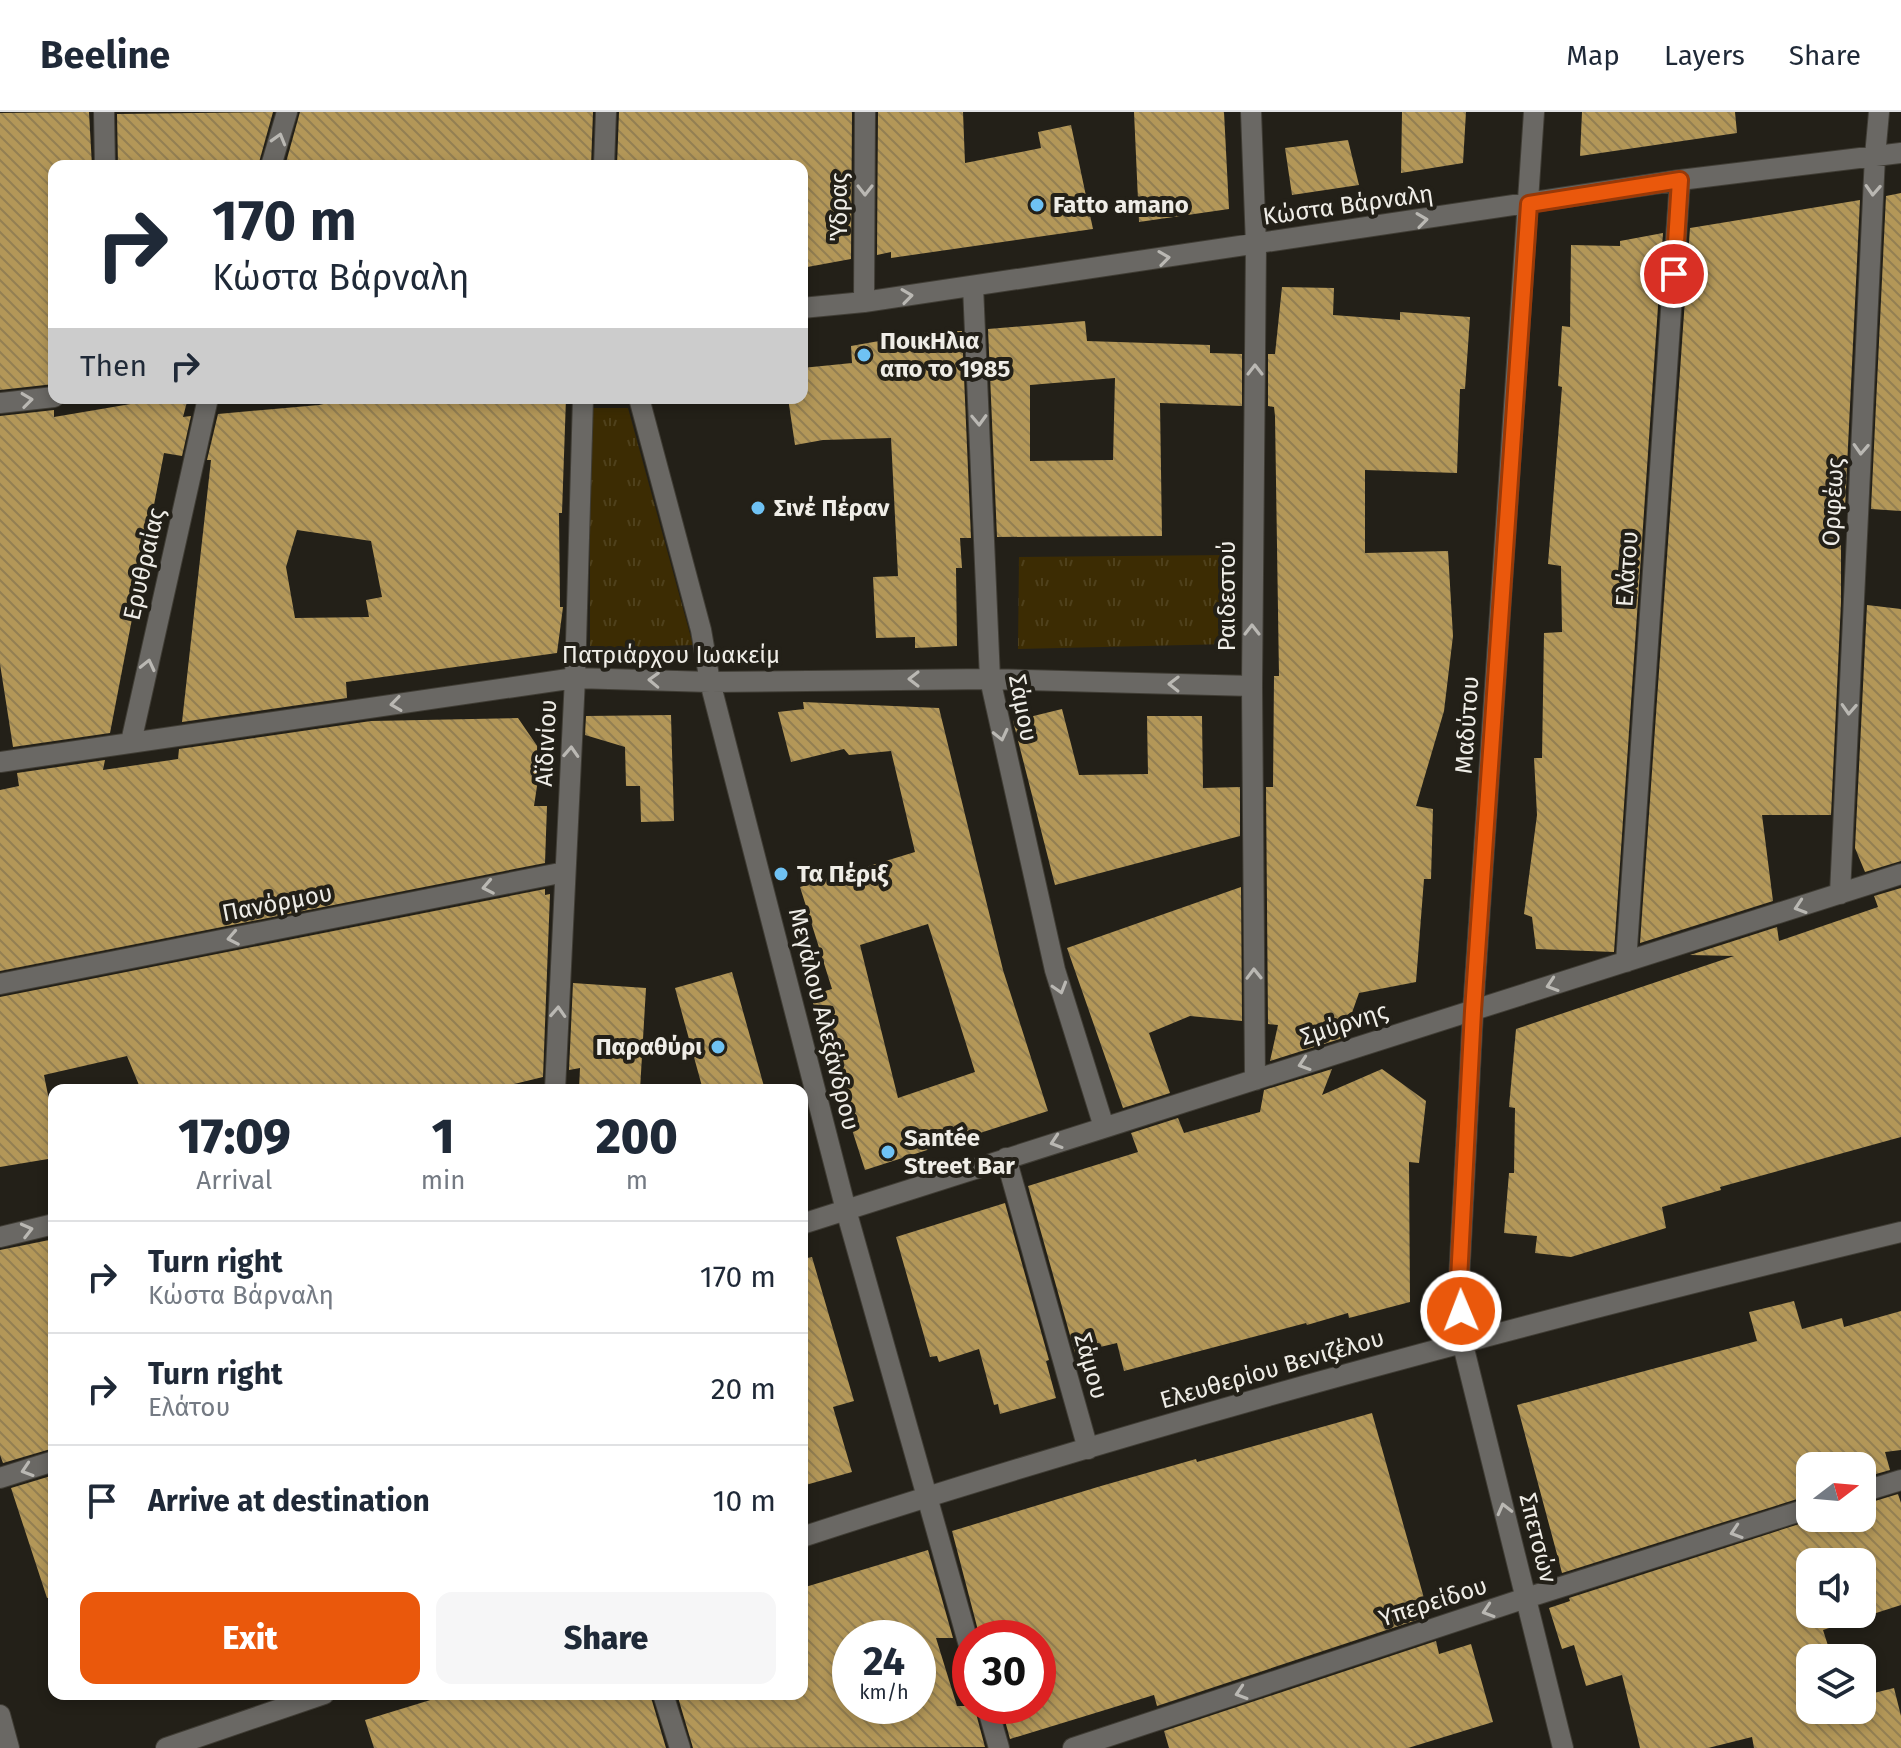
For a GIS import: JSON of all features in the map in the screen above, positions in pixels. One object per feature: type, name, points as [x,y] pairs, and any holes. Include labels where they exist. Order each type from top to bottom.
[{"type":"street","points":[[104,112],[105,160]]},
{"type":"street","points":[[273,160],[287,112]]},
{"type":"street","points":[[604,160],[606,112]]},
{"type":"street","name":"Ύδρας","points":[[864,302],[865,112]]},
{"type":"street","name":"Ραιδεστού","points":[[1251,112],[1256,245],[1252,686],[1255,1080]]},
{"type":"street","name":"Μαδύτου","points":[[1462,1341],[1459,1280],[1473,1011],[1534,112]]},
{"type":"street","name":"Ορφέως","points":[[1840,894],[1879,112]]},
{"type":"street","name":"Κώστα Βάρναλη","points":[[808,307],[1256,245],[1680,180],[1901,153]]},
{"type":"street","name":"Ελάτου","points":[[1626,962],[1680,180]]},
{"type":"street","name":"Σάμου","points":[[973,286],[990,679],[1055,970],[1104,1127]]},
{"type":"street","points":[[0,403],[48,398]]},
{"type":"street","name":"Ερυθραίας","points":[[131,742],[207,404]]},
{"type":"street","name":"Αϊδινίου","points":[[555,1084],[575,678],[583,404]]},
{"type":"street","name":"Μεγάλου Αλεξάνδρου","points":[[641,404],[701,630],[710,682],[846,1210],[961,1620]]},
{"type":"street","name":"Πατριάρχου Ιωακείμ","points":[[0,762],[575,678],[710,682],[990,679],[1252,686]]},
{"type":"street","name":"Πανόρμου","points":[[0,984],[565,872]]},
{"type":"street","name":"Σμύρνης","points":[[808,1222],[1901,874]]},
{"type":"street","name":"Σάμου","points":[[1006,1158],[1088,1449]]},
{"type":"street","points":[[0,1237],[48,1225]]},
{"type":"street","name":"Ελευθερίου Βενιζέλου","points":[[808,1535],[925,1497],[1462,1341],[1901,1232]]},
{"type":"street","name":"Σπετσών","points":[[1462,1341],[1563,1748]]},
{"type":"street","points":[[0,1478],[48,1463]]},
{"type":"street","points":[[1876,1488],[1901,1480]]},
{"type":"street","name":"Υπερείδου","points":[[1073,1748],[1796,1512]]},
{"type":"street","points":[[166,1748],[306,1700]]},
{"type":"street","points":[[665,1700],[680,1748]]},
{"type":"street","points":[[0,1715],[9,1748]]},
{"type":"street","points":[[992,1724],[999,1748]]},
{"type":"green space","points":[[590,408],[628,408],[693,645],[590,649]]},
{"type":"green space","points":[[1228,555],[1229,644],[1018,649],[1019,557]]},
{"type":"building","points":[[89,112],[92,160],[48,160],[48,385],[0,390],[0,113]]},
{"type":"building","points":[[273,112],[260,160],[118,160],[117,114]]},
{"type":"building","points":[[300,112],[593,112],[591,160],[287,160]]},
{"type":"building","points":[[619,112],[852,112],[851,259],[808,267],[808,160],[617,160]]},
{"type":"building","points":[[878,112],[963,112],[965,163],[1041,148],[1038,132],[1071,125],[1093,229],[891,258],[891,252],[877,255]]},
{"type":"building","points":[[1134,112],[1224,112],[1229,209],[1139,222]]},
{"type":"building","points":[[1402,112],[1466,112],[1463,163],[1401,173]]},
{"type":"building","points":[[1582,112],[1735,112],[1737,133],[1580,156]]},
{"type":"building","points":[[1348,140],[1359,185],[1292,195],[1285,148]]},
{"type":"building","points":[[1901,193],[1901,511],[1871,509],[1886,196]]},
{"type":"building","points":[[1860,200],[1845,508],[1841,508],[1841,602],[1831,815],[1762,815],[1773,901],[1640,943],[1690,228]]},
{"type":"building","points":[[1663,233],[1614,952],[1536,949],[1532,917],[1524,914],[1537,815],[1534,758],[1542,758],[1544,633],[1562,632],[1561,566],[1548,564],[1562,387],[1558,386],[1562,326],[1570,327],[1571,245],[1620,246],[1620,241]]},
{"type":"building","points":[[1282,287],[1334,288],[1333,315],[1400,320],[1400,312],[1470,317],[1465,389],[1460,389],[1457,473],[1365,470],[1365,553],[1448,551],[1453,636],[1444,711],[1416,806],[1433,809],[1431,879],[1424,879],[1416,982],[1359,993],[1343,1038],[1270,1061],[1278,1025],[1268,1024],[1266,787],[1273,787],[1274,676],[1279,676],[1275,416],[1274,407],[1268,406],[1268,354],[1275,354]]},
{"type":"building","points":[[1085,321],[1087,341],[1210,345],[1210,353],[1242,354],[1242,406],[1160,403],[1162,536],[997,537],[988,329]],"holes":[[[1115,378],[1113,460],[1030,461],[1030,385]]]},
{"type":"building","points":[[952,328],[952,331],[962,331],[971,538],[960,538],[962,568],[956,568],[957,646],[915,648],[915,637],[876,638],[873,577],[898,576],[891,438],[823,440],[795,445],[789,404],[808,404],[808,367],[852,363],[851,346]]},
{"type":"building","points":[[131,404],[186,404],[183,417],[191,416],[182,456],[164,453],[110,733],[13,747],[0,664],[0,416],[54,410],[54,417]]},
{"type":"building","points":[[324,404],[566,404],[562,513],[559,513],[560,607],[563,607],[557,653],[346,682],[347,698],[182,722],[211,460],[207,460],[218,414]],"holes":[[[297,530],[371,541],[382,597],[366,600],[369,617],[295,618],[286,567]]]},
{"type":"building","points":[[1867,605],[1901,609],[1901,861],[1865,872],[1855,848]]},
{"type":"building","points":[[803,702],[939,708],[1003,970],[1048,1111],[865,1170],[834,1074],[831,1075],[811,995],[832,989],[800,887],[915,852],[891,751],[849,755],[844,749],[791,762],[778,712],[804,709]],"holes":[[[928,924],[975,1072],[898,1098],[860,945]]]},
{"type":"building","points":[[1062,709],[1079,775],[1148,774],[1147,716],[1202,716],[1203,788],[1240,787],[1240,836],[1055,885],[1013,721]]},
{"type":"building","points":[[671,715],[674,821],[641,822],[640,786],[626,786],[625,747],[585,735],[586,716]]},
{"type":"building","points":[[518,718],[542,753],[534,806],[547,806],[545,863],[0,971],[0,790],[19,786],[17,773],[105,760],[103,770],[178,759],[179,749],[371,721]]},
{"type":"building","points":[[1241,887],[1242,1021],[1190,1016],[1149,1033],[1170,1093],[1123,1108],[1067,948]]},
{"type":"building","points":[[1901,888],[1901,1137],[1720,1187],[1721,1190],[1662,1207],[1666,1228],[1571,1257],[1535,1253],[1537,1236],[1504,1233],[1509,1173],[1514,1173],[1515,1108],[1509,1107],[1516,1029],[1734,956],[1690,955],[1777,927],[1779,941],[1878,907],[1874,896]]},
{"type":"building","points":[[545,889],[545,895],[550,894],[543,1077],[514,1084],[139,1084],[127,1056],[44,1075],[48,1095],[48,1159],[0,1167],[0,997]]},
{"type":"building","points":[[732,972],[763,1084],[701,1084],[675,988]]},
{"type":"building","points":[[573,983],[646,988],[640,1084],[579,1084],[580,1068],[569,1070]]},
{"type":"building","points":[[1332,1069],[1322,1095],[1382,1069],[1426,1101],[1419,1163],[1409,1162],[1410,1302],[1349,1318],[1348,1313],[1306,1323],[1124,1371],[1117,1343],[1075,1353],[1028,1186],[1138,1152],[1131,1133],[1178,1118],[1184,1133],[1260,1112],[1264,1090]]},
{"type":"building","points":[[1005,1203],[1049,1360],[1046,1361],[1056,1398],[1000,1414],[998,1404],[994,1405],[979,1349],[939,1362],[937,1356],[930,1357],[896,1237]]},
{"type":"building","points":[[48,1240],[48,1450],[3,1463],[0,1455],[0,1250]]},
{"type":"building","points":[[812,1257],[854,1401],[833,1407],[852,1472],[808,1484],[808,1258]]},
{"type":"building","points":[[1794,1301],[1802,1329],[1842,1318],[1844,1327],[1901,1311],[1901,1450],[1885,1452],[1890,1470],[1876,1474],[1876,1452],[1796,1452],[1796,1499],[1562,1573],[1517,1405],[1757,1341],[1749,1312]]},
{"type":"building","points":[[1372,1413],[1429,1616],[1157,1706],[1154,1695],[1010,1739],[1006,1724],[1056,1724],[1056,1620],[975,1620],[952,1531],[1196,1459],[1197,1462]]},
{"type":"building","points":[[48,1477],[48,1598],[47,1598],[11,1488]]},
{"type":"building","points":[[1898,1494],[1901,1503],[1901,1605],[1876,1613],[1876,1548],[1796,1548],[1796,1628],[1829,1628],[1823,1630],[1828,1644],[1796,1644],[1796,1724],[1876,1724],[1876,1692],[1894,1688],[1901,1716],[1901,1748],[1754,1748],[1752,1737],[1708,1748],[1640,1748],[1622,1675],[1586,1686],[1574,1645],[1562,1649],[1549,1608],[1570,1601],[1569,1598],[1796,1525],[1796,1532],[1876,1532],[1876,1501]]},
{"type":"building","points":[[928,1550],[952,1634],[952,1638],[936,1638],[952,1690],[952,1724],[979,1724],[985,1747],[693,1748],[679,1700],[808,1700],[808,1586]]},
{"type":"building","points":[[1436,1641],[1439,1654],[1471,1644],[1493,1722],[1408,1748],[1169,1748],[1164,1731]]},
{"type":"building","points":[[430,1700],[652,1700],[666,1748],[374,1748],[365,1720]]},
{"type":"place","name":"Fatto amano","points":[[1037,205]]},
{"type":"place","name":"ΠοικΗλια απο το 1985","points":[[864,355]]},
{"type":"place","name":"Σινέ Πέραν","points":[[758,508]]},
{"type":"place","name":"Τα Πέριξ","points":[[781,874]]},
{"type":"place","name":"Παραθύρι","points":[[718,1047]]},
{"type":"place","name":"Santée Street Bar","points":[[888,1152]]},
{"type":"route","points":[[1461,1311],[1459,1280],[1473,1011],[1529,204],[1680,180],[1674,274]]}]
